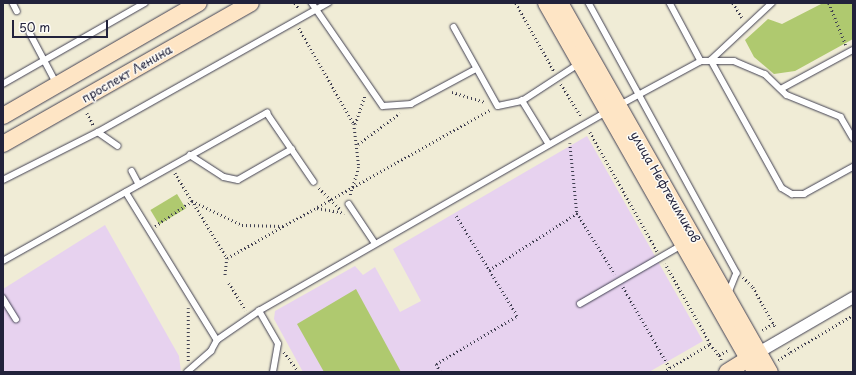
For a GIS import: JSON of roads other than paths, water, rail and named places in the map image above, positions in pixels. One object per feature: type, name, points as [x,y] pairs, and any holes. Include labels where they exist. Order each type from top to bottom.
[{"type":"street","name":"проспект Ленина","points":[[3,116],[200,3]]},
{"type":"street","name":"проспект Ленина","points":[[3,144],[251,3]]},
{"type":"street","points":[[546,3],[585,59]]},
{"type":"street","name":"улица Нефтехимиков","points":[[560,3],[585,59],[689,241],[727,297],[753,355],[770,372]]},
{"type":"street","points":[[689,241],[753,355],[756,372]]},
{"type":"street","points":[[727,372],[753,355],[853,297]]},
{"type":"lane","points":[[13,3],[18,11]]},
{"type":"lane","points":[[3,84],[146,3]]},
{"type":"lane","points":[[312,3],[382,106],[411,104],[476,69]]},
{"type":"lane","points":[[3,180],[98,132],[328,3]]},
{"type":"lane","points":[[589,3],[638,95],[737,273],[727,297]]},
{"type":"lane","points":[[670,3],[701,61]]},
{"type":"lane","points":[[710,60],[774,4]]},
{"type":"lane","points":[[454,27],[476,69],[498,106],[522,101],[557,76],[585,59]]},
{"type":"lane","points":[[30,33],[43,61],[58,85]]},
{"type":"lane","points":[[781,89],[851,51]]},
{"type":"lane","points":[[710,60],[782,188],[792,194],[804,194],[853,167]]},
{"type":"lane","points":[[188,370],[211,351],[217,340],[259,311],[375,243],[613,108],[701,61],[734,61],[765,74],[787,96],[841,117],[853,138]]},
{"type":"lane","points":[[522,101],[549,145]]},
{"type":"lane","points":[[3,261],[190,154],[268,113],[314,182]]},
{"type":"lane","points":[[98,132],[118,146]]},
{"type":"lane","points":[[190,154],[224,178],[238,180],[292,149]]},
{"type":"lane","points":[[132,171],[139,184]]},
{"type":"lane","points":[[126,192],[217,340]]},
{"type":"lane","points":[[349,204],[375,243]]},
{"type":"lane","points":[[580,304],[689,241]]},
{"type":"lane","points":[[3,298],[16,319]]},
{"type":"lane","points":[[259,311],[278,344],[272,372]]}]
